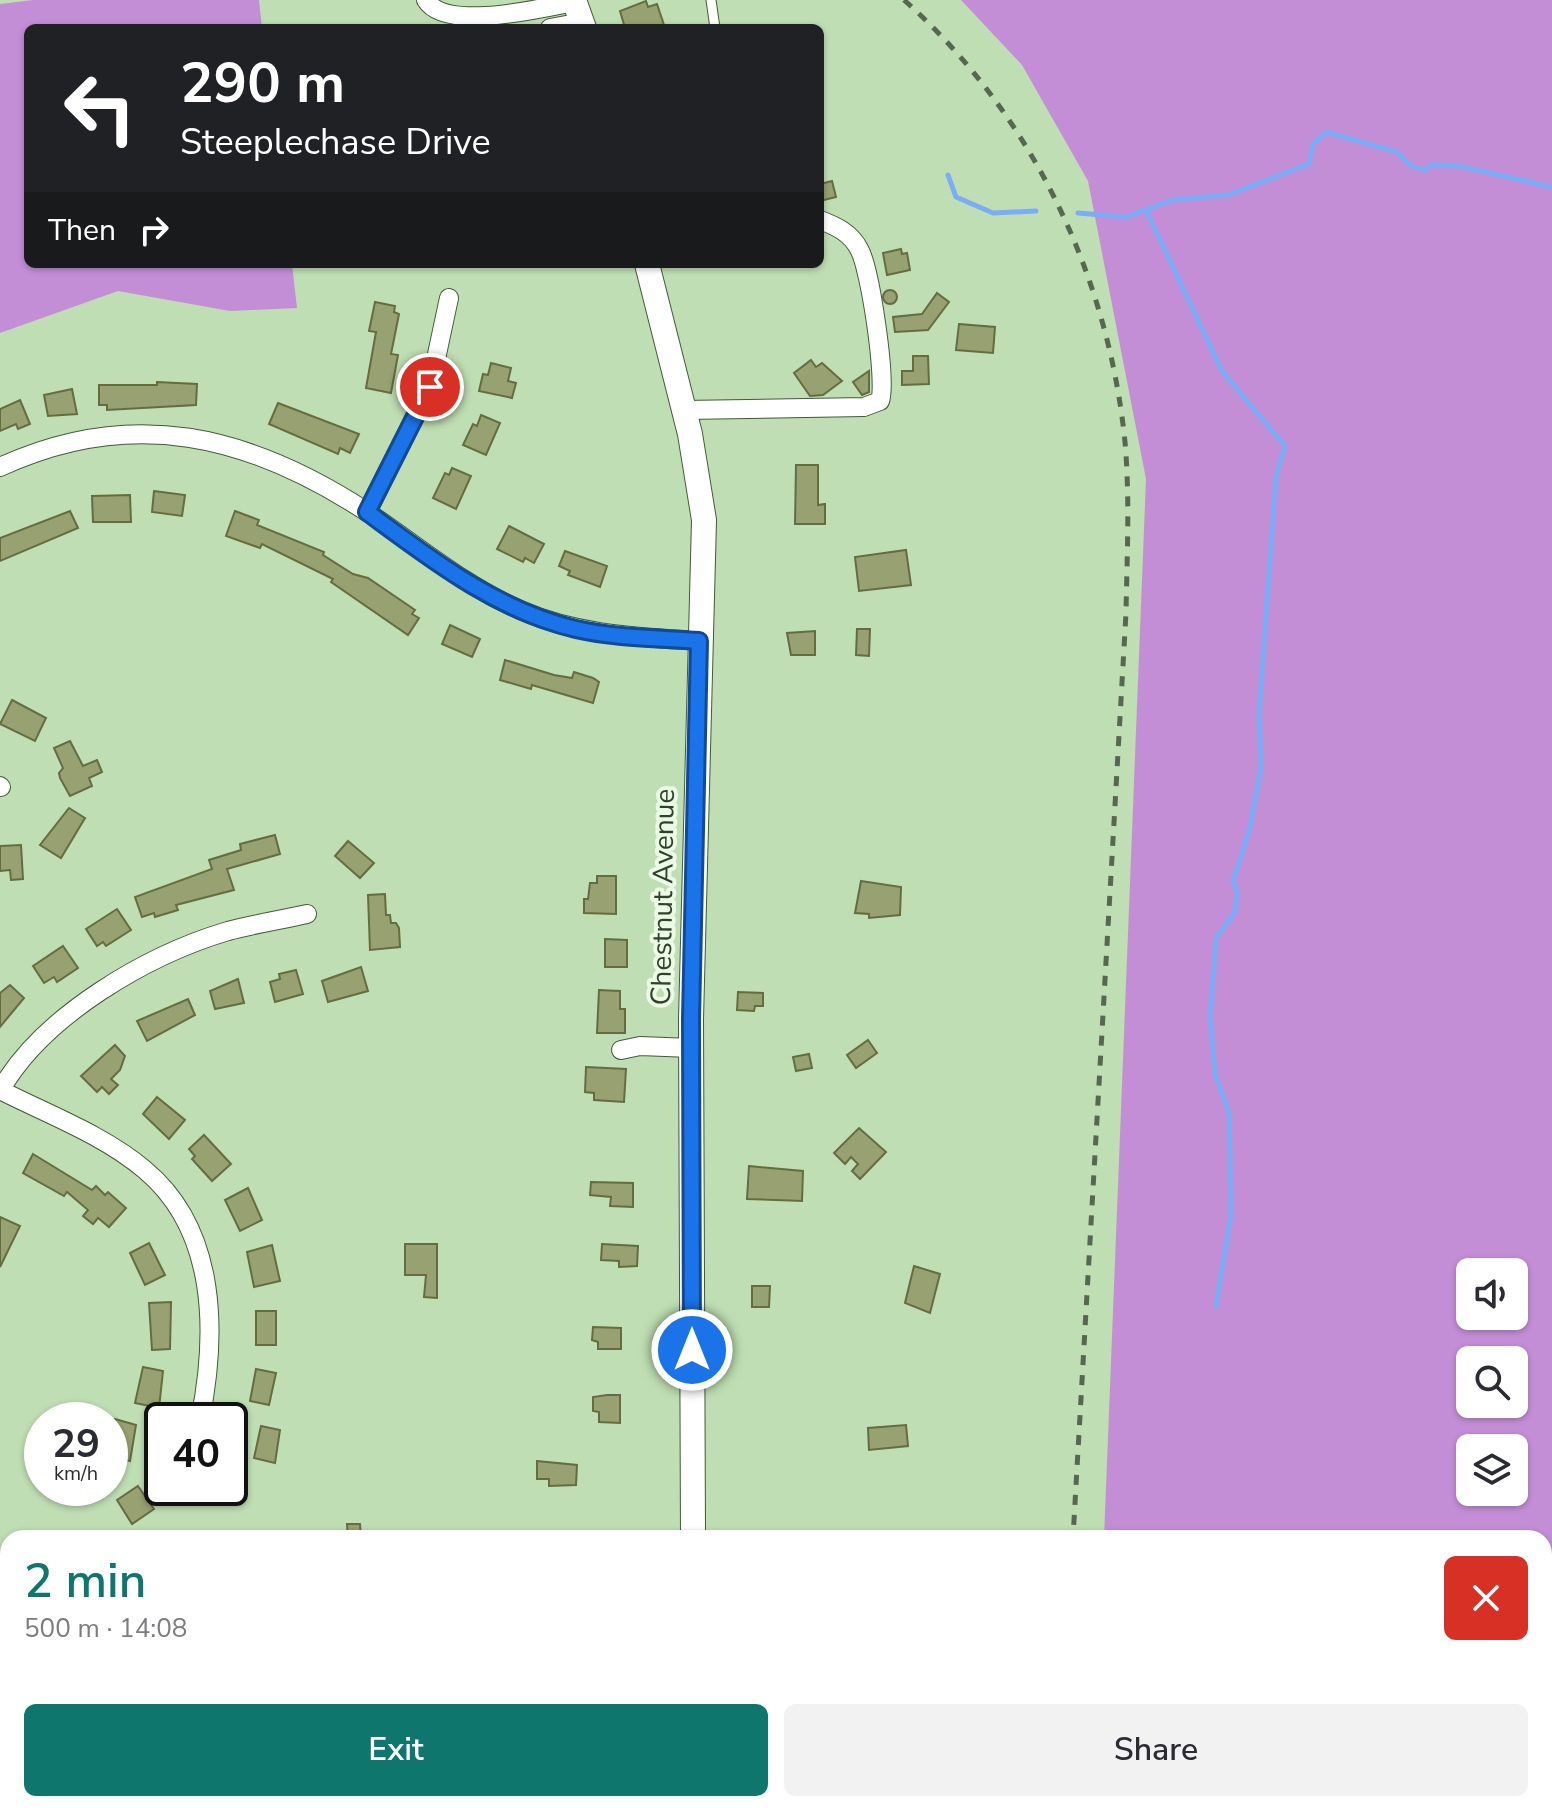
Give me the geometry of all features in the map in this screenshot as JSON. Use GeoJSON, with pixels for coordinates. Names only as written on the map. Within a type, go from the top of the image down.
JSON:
{"type":"FeatureCollection","features":[{"type":"Feature","properties":{"kind":"street"},"geometry":{"type":"LineString","coordinates":[[426,0],[441,14],[451,16],[529,4],[579,14]]}},
{"type":"Feature","properties":{"kind":"street"},"geometry":{"type":"LineString","coordinates":[[558,24],[579,14]]}},
{"type":"Feature","properties":{"kind":"street"},"geometry":{"type":"LineString","coordinates":[[684,410],[864,407],[880,401],[884,380],[863,257],[851,237],[824,222]]}},
{"type":"Feature","properties":{"kind":"street","name":"Chestnut Avenue"},"geometry":{"type":"LineString","coordinates":[[648,268],[684,410],[704,520],[691,1048],[693,1530]]}},
{"type":"Feature","properties":{"kind":"street"},"geometry":{"type":"LineString","coordinates":[[367,512],[430,387],[449,298]]}},
{"type":"Feature","properties":{"kind":"street"},"geometry":{"type":"LineString","coordinates":[[0,467],[73,441],[134,434],[186,436],[251,451],[283,464],[367,512],[451,574],[520,610],[597,633],[699,641]]}},
{"type":"Feature","properties":{"kind":"street"},"geometry":{"type":"LineString","coordinates":[[203,1402],[211,1349],[211,1311],[205,1276],[183,1219],[146,1171],[124,1154],[0,1090],[14,1066],[57,1023],[125,979],[190,945],[228,931],[307,914]]}},
{"type":"Feature","properties":{"kind":"street"},"geometry":{"type":"LineString","coordinates":[[621,1050],[640,1046],[691,1048]]}},
{"type":"Feature","properties":{"kind":"lane"},"geometry":{"type":"LineString","coordinates":[[711,0],[714,24]]}},
{"type":"Feature","properties":{"kind":"shaded area"},"geometry":{"type":"Polygon","coordinates":[[[33,0],[259,0],[262,24],[24,24],[24,268],[292,268],[297,308],[230,311],[118,291],[0,333],[0,4],[33,0]]]}},
{"type":"Feature","properties":{"kind":"shaded area"},"geometry":{"type":"Polygon","coordinates":[[[961,0],[1552,0],[1552,1530],[1104,1530],[1146,479],[1088,181],[1022,65],[961,0]]]}},
{"type":"Feature","properties":{"kind":"building"},"geometry":{"type":"Polygon","coordinates":[[[646,1],[648,7],[657,4],[664,24],[624,24],[620,11],[646,1]]]}},
{"type":"Feature","properties":{"kind":"building"},"geometry":{"type":"Polygon","coordinates":[[[832,181],[836,197],[824,200],[824,183],[832,181]]]}},
{"type":"Feature","properties":{"kind":"building"},"geometry":{"type":"Polygon","coordinates":[[[901,249],[902,254],[907,253],[910,270],[887,275],[883,253],[901,249]]]}},
{"type":"Feature","properties":{"kind":"building"},"geometry":{"type":"Polygon","coordinates":[[[890,290],[897,297],[890,304],[883,297],[890,290]]]}},
{"type":"Feature","properties":{"kind":"building"},"geometry":{"type":"Polygon","coordinates":[[[937,293],[949,302],[928,330],[895,332],[893,317],[922,314],[937,293]]]}},
{"type":"Feature","properties":{"kind":"building"},"geometry":{"type":"Polygon","coordinates":[[[375,302],[395,306],[394,312],[399,314],[391,354],[398,355],[391,393],[366,388],[376,332],[369,331],[375,302]]]}},
{"type":"Feature","properties":{"kind":"building"},"geometry":{"type":"Polygon","coordinates":[[[959,324],[995,327],[993,353],[956,350],[959,324]]]}},
{"type":"Feature","properties":{"kind":"building"},"geometry":{"type":"Polygon","coordinates":[[[913,356],[928,356],[929,384],[902,385],[902,371],[913,371],[913,356]]]}},
{"type":"Feature","properties":{"kind":"building"},"geometry":{"type":"Polygon","coordinates":[[[811,360],[816,367],[822,363],[842,381],[823,395],[810,396],[794,373],[811,360]]]}},
{"type":"Feature","properties":{"kind":"building"},"geometry":{"type":"Polygon","coordinates":[[[491,363],[511,368],[508,381],[516,383],[512,398],[479,391],[483,374],[488,375],[491,363]]]}},
{"type":"Feature","properties":{"kind":"building"},"geometry":{"type":"Polygon","coordinates":[[[869,371],[869,392],[862,395],[853,382],[869,371]]]}},
{"type":"Feature","properties":{"kind":"building"},"geometry":{"type":"Polygon","coordinates":[[[157,382],[197,384],[196,405],[107,410],[107,405],[99,405],[99,385],[157,385],[157,382]]]}},
{"type":"Feature","properties":{"kind":"building"},"geometry":{"type":"Polygon","coordinates":[[[72,389],[77,414],[48,416],[44,395],[72,389]]]}},
{"type":"Feature","properties":{"kind":"building"},"geometry":{"type":"Polygon","coordinates":[[[20,400],[30,424],[18,429],[16,424],[0,431],[0,409],[20,400]]]}},
{"type":"Feature","properties":{"kind":"building"},"geometry":{"type":"Polygon","coordinates":[[[278,403],[359,434],[350,453],[340,448],[338,454],[269,424],[278,403]]]}},
{"type":"Feature","properties":{"kind":"building"},"geometry":{"type":"Polygon","coordinates":[[[481,415],[500,423],[486,455],[463,445],[481,415]]]}},
{"type":"Feature","properties":{"kind":"building"},"geometry":{"type":"Polygon","coordinates":[[[796,465],[818,465],[818,505],[825,504],[825,524],[795,524],[796,465]]]}},
{"type":"Feature","properties":{"kind":"building"},"geometry":{"type":"Polygon","coordinates":[[[452,468],[471,476],[456,509],[433,498],[445,473],[449,475],[452,468]]]}},
{"type":"Feature","properties":{"kind":"building"},"geometry":{"type":"Polygon","coordinates":[[[154,491],[185,495],[182,516],[152,512],[154,491]]]}},
{"type":"Feature","properties":{"kind":"building"},"geometry":{"type":"Polygon","coordinates":[[[130,495],[131,522],[93,522],[92,496],[130,495]]]}},
{"type":"Feature","properties":{"kind":"building"},"geometry":{"type":"Polygon","coordinates":[[[70,511],[78,528],[0,561],[0,538],[70,511]]]}},
{"type":"Feature","properties":{"kind":"building"},"geometry":{"type":"Polygon","coordinates":[[[235,511],[259,520],[257,525],[324,552],[323,555],[353,574],[368,578],[415,610],[412,614],[419,618],[408,635],[331,582],[333,579],[262,544],[260,548],[226,536],[235,511]]]}},
{"type":"Feature","properties":{"kind":"building"},"geometry":{"type":"Polygon","coordinates":[[[509,526],[544,544],[534,563],[525,558],[523,562],[497,549],[509,526]]]}},
{"type":"Feature","properties":{"kind":"building"},"geometry":{"type":"Polygon","coordinates":[[[906,550],[911,585],[859,591],[855,557],[906,550]]]}},
{"type":"Feature","properties":{"kind":"building"},"geometry":{"type":"Polygon","coordinates":[[[565,551],[607,566],[600,587],[568,575],[570,571],[559,566],[565,551]]]}},
{"type":"Feature","properties":{"kind":"building"},"geometry":{"type":"Polygon","coordinates":[[[450,625],[480,639],[472,657],[442,644],[450,625]]]}},
{"type":"Feature","properties":{"kind":"building"},"geometry":{"type":"Polygon","coordinates":[[[857,629],[870,629],[869,656],[856,655],[857,629]]]}},
{"type":"Feature","properties":{"kind":"building"},"geometry":{"type":"Polygon","coordinates":[[[815,631],[815,655],[791,655],[787,633],[815,631]]]}},
{"type":"Feature","properties":{"kind":"building"},"geometry":{"type":"Polygon","coordinates":[[[505,660],[554,675],[572,678],[574,672],[593,678],[599,682],[593,703],[532,685],[531,689],[500,680],[505,660]]]}},
{"type":"Feature","properties":{"kind":"building"},"geometry":{"type":"Polygon","coordinates":[[[12,700],[46,718],[35,741],[0,724],[12,700]]]}},
{"type":"Feature","properties":{"kind":"building"},"geometry":{"type":"Polygon","coordinates":[[[70,741],[83,766],[97,760],[102,772],[89,778],[92,786],[70,796],[60,778],[63,768],[54,748],[70,741]]]}},
{"type":"Feature","properties":{"kind":"building"},"geometry":{"type":"Polygon","coordinates":[[[69,808],[85,818],[61,858],[40,845],[69,808]]]}},
{"type":"Feature","properties":{"kind":"building"},"geometry":{"type":"Polygon","coordinates":[[[275,835],[280,854],[227,869],[234,890],[176,905],[178,910],[155,917],[154,913],[142,917],[135,897],[212,869],[209,860],[241,850],[240,844],[275,835]]]}},
{"type":"Feature","properties":{"kind":"building"},"geometry":{"type":"Polygon","coordinates":[[[348,841],[374,863],[360,878],[335,856],[348,841]]]}},
{"type":"Feature","properties":{"kind":"building"},"geometry":{"type":"Polygon","coordinates":[[[21,845],[23,879],[11,880],[10,870],[0,871],[0,846],[21,845]]]}},
{"type":"Feature","properties":{"kind":"building"},"geometry":{"type":"Polygon","coordinates":[[[597,876],[616,876],[616,914],[584,913],[584,899],[588,899],[590,883],[597,883],[597,876]]]}},
{"type":"Feature","properties":{"kind":"building"},"geometry":{"type":"Polygon","coordinates":[[[861,881],[901,887],[900,915],[869,918],[869,914],[855,913],[861,881]]]}},
{"type":"Feature","properties":{"kind":"building"},"geometry":{"type":"Polygon","coordinates":[[[385,894],[386,915],[390,915],[391,923],[396,923],[399,928],[400,947],[370,950],[368,895],[385,894]]]}},
{"type":"Feature","properties":{"kind":"building"},"geometry":{"type":"Polygon","coordinates":[[[117,909],[131,930],[106,946],[103,942],[97,946],[86,929],[117,909]]]}},
{"type":"Feature","properties":{"kind":"building"},"geometry":{"type":"Polygon","coordinates":[[[605,939],[627,940],[627,967],[605,967],[605,939]]]}},
{"type":"Feature","properties":{"kind":"building"},"geometry":{"type":"Polygon","coordinates":[[[63,946],[78,968],[57,982],[54,977],[44,983],[33,966],[63,946]]]}},
{"type":"Feature","properties":{"kind":"building"},"geometry":{"type":"Polygon","coordinates":[[[361,967],[368,991],[328,1002],[322,981],[361,967]]]}},
{"type":"Feature","properties":{"kind":"building"},"geometry":{"type":"Polygon","coordinates":[[[296,970],[303,994],[275,1002],[270,982],[280,979],[279,974],[296,970]]]}},
{"type":"Feature","properties":{"kind":"building"},"geometry":{"type":"Polygon","coordinates":[[[238,979],[244,1003],[215,1009],[210,991],[238,979]]]}},
{"type":"Feature","properties":{"kind":"building"},"geometry":{"type":"Polygon","coordinates":[[[10,985],[24,998],[0,1027],[0,993],[10,985]]]}},
{"type":"Feature","properties":{"kind":"building"},"geometry":{"type":"Polygon","coordinates":[[[599,990],[620,991],[620,1009],[625,1009],[625,1033],[597,1033],[599,990]]]}},
{"type":"Feature","properties":{"kind":"building"},"geometry":{"type":"Polygon","coordinates":[[[738,992],[763,993],[763,1006],[755,1006],[754,1011],[737,1010],[738,992]]]}},
{"type":"Feature","properties":{"kind":"building"},"geometry":{"type":"Polygon","coordinates":[[[188,999],[195,1015],[147,1041],[137,1021],[188,999]]]}},
{"type":"Feature","properties":{"kind":"building"},"geometry":{"type":"Polygon","coordinates":[[[868,1040],[877,1053],[856,1068],[847,1055],[868,1040]]]}},
{"type":"Feature","properties":{"kind":"building"},"geometry":{"type":"Polygon","coordinates":[[[115,1045],[125,1056],[120,1070],[111,1079],[118,1085],[109,1094],[102,1087],[97,1092],[81,1076],[115,1045]]]}},
{"type":"Feature","properties":{"kind":"building"},"geometry":{"type":"Polygon","coordinates":[[[809,1054],[812,1068],[796,1071],[793,1057],[809,1054]]]}},
{"type":"Feature","properties":{"kind":"building"},"geometry":{"type":"Polygon","coordinates":[[[586,1067],[626,1069],[624,1102],[594,1100],[594,1093],[585,1092],[586,1067]]]}},
{"type":"Feature","properties":{"kind":"building"},"geometry":{"type":"Polygon","coordinates":[[[157,1097],[185,1120],[169,1139],[143,1114],[157,1097]]]}},
{"type":"Feature","properties":{"kind":"building"},"geometry":{"type":"Polygon","coordinates":[[[859,1128],[886,1152],[860,1179],[852,1171],[858,1164],[851,1157],[845,1164],[834,1153],[859,1128]]]}},
{"type":"Feature","properties":{"kind":"building"},"geometry":{"type":"Polygon","coordinates":[[[204,1135],[231,1164],[212,1181],[192,1159],[195,1156],[189,1149],[204,1135]]]}},
{"type":"Feature","properties":{"kind":"building"},"geometry":{"type":"Polygon","coordinates":[[[33,1154],[92,1190],[96,1186],[105,1195],[108,1192],[126,1208],[109,1227],[98,1218],[93,1224],[83,1216],[88,1210],[67,1192],[64,1196],[23,1173],[33,1154]]]}},
{"type":"Feature","properties":{"kind":"building"},"geometry":{"type":"Polygon","coordinates":[[[749,1166],[803,1171],[802,1201],[747,1199],[749,1166]]]}},
{"type":"Feature","properties":{"kind":"building"},"geometry":{"type":"Polygon","coordinates":[[[591,1182],[633,1183],[633,1207],[610,1206],[611,1197],[590,1195],[591,1182]]]}},
{"type":"Feature","properties":{"kind":"building"},"geometry":{"type":"Polygon","coordinates":[[[248,1188],[262,1220],[240,1231],[225,1200],[248,1188]]]}},
{"type":"Feature","properties":{"kind":"building"},"geometry":{"type":"Polygon","coordinates":[[[0,1217],[20,1226],[0,1267],[0,1217]]]}},
{"type":"Feature","properties":{"kind":"building"},"geometry":{"type":"Polygon","coordinates":[[[149,1243],[165,1275],[145,1285],[130,1253],[149,1243]]]}},
{"type":"Feature","properties":{"kind":"building"},"geometry":{"type":"Polygon","coordinates":[[[405,1244],[437,1244],[437,1298],[424,1297],[426,1275],[405,1275],[405,1244]]]}},
{"type":"Feature","properties":{"kind":"building"},"geometry":{"type":"Polygon","coordinates":[[[602,1244],[638,1246],[637,1266],[619,1267],[619,1261],[601,1260],[602,1244]]]}},
{"type":"Feature","properties":{"kind":"building"},"geometry":{"type":"Polygon","coordinates":[[[272,1245],[280,1281],[254,1287],[247,1252],[272,1245]]]}},
{"type":"Feature","properties":{"kind":"building"},"geometry":{"type":"Polygon","coordinates":[[[914,1266],[940,1274],[930,1313],[905,1303],[914,1266]]]}},
{"type":"Feature","properties":{"kind":"building"},"geometry":{"type":"Polygon","coordinates":[[[752,1286],[770,1286],[769,1307],[752,1307],[752,1286]]]}},
{"type":"Feature","properties":{"kind":"building"},"geometry":{"type":"Polygon","coordinates":[[[171,1302],[170,1349],[152,1350],[149,1303],[171,1302]]]}},
{"type":"Feature","properties":{"kind":"building"},"geometry":{"type":"Polygon","coordinates":[[[256,1311],[276,1311],[276,1345],[256,1345],[256,1311]]]}},
{"type":"Feature","properties":{"kind":"building"},"geometry":{"type":"Polygon","coordinates":[[[593,1327],[621,1328],[621,1349],[598,1349],[598,1342],[592,1340],[593,1327]]]}},
{"type":"Feature","properties":{"kind":"building"},"geometry":{"type":"Polygon","coordinates":[[[143,1367],[163,1371],[160,1402],[135,1403],[143,1367]]]}},
{"type":"Feature","properties":{"kind":"building"},"geometry":{"type":"Polygon","coordinates":[[[256,1369],[276,1373],[269,1405],[250,1401],[256,1369]]]}},
{"type":"Feature","properties":{"kind":"building"},"geometry":{"type":"Polygon","coordinates":[[[620,1395],[620,1423],[599,1422],[599,1412],[593,1411],[593,1397],[620,1395]]]}},
{"type":"Feature","properties":{"kind":"building"},"geometry":{"type":"Polygon","coordinates":[[[128,1423],[136,1425],[128,1460],[128,1423]]]}},
{"type":"Feature","properties":{"kind":"building"},"geometry":{"type":"Polygon","coordinates":[[[906,1425],[908,1446],[869,1450],[868,1428],[906,1425]]]}},
{"type":"Feature","properties":{"kind":"building"},"geometry":{"type":"Polygon","coordinates":[[[261,1426],[280,1430],[275,1463],[254,1458],[261,1426]]]}},
{"type":"Feature","properties":{"kind":"building"},"geometry":{"type":"Polygon","coordinates":[[[537,1461],[577,1465],[576,1485],[549,1486],[549,1479],[537,1479],[537,1461]]]}},
{"type":"Feature","properties":{"kind":"building"},"geometry":{"type":"Polygon","coordinates":[[[138,1486],[144,1495],[144,1506],[154,1509],[132,1524],[121,1506],[128,1506],[128,1493],[138,1486]]]}},
{"type":"Feature","properties":{"kind":"building"},"geometry":{"type":"Polygon","coordinates":[[[347,1524],[360,1524],[360,1530],[347,1530],[347,1524]]]}},
{"type":"Feature","properties":{"kind":"waterway"},"geometry":{"type":"LineString","coordinates":[[1078,213],[1126,217],[1172,200],[1228,195],[1309,164],[1313,144],[1326,132],[1397,152],[1410,165],[1425,170],[1432,165],[1459,166],[1552,187]]}},
{"type":"Feature","properties":{"kind":"waterway"},"geometry":{"type":"LineString","coordinates":[[948,175],[956,197],[993,213],[1036,211]]}},
{"type":"Feature","properties":{"kind":"waterway"},"geometry":{"type":"LineString","coordinates":[[1147,212],[1222,371],[1285,446],[1276,475],[1259,713],[1261,766],[1250,827],[1233,881],[1237,891],[1235,912],[1216,938],[1210,1017],[1215,1074],[1229,1113],[1231,1214],[1216,1306]]}},
{"type":"Feature","properties":{"kind":"railway"},"geometry":{"type":"LineString","coordinates":[[904,0],[949,45],[990,93],[1025,145],[1056,200],[1081,258],[1101,318],[1116,379],[1125,442],[1128,506],[1126,613],[1073,1530]]}},
{"type":"Feature","properties":{"kind":"route"},"geometry":{"type":"LineString","coordinates":[[430,387],[398,456],[367,512],[451,574],[544,620],[597,633],[699,641],[691,1019],[692,1350]]}}]}
